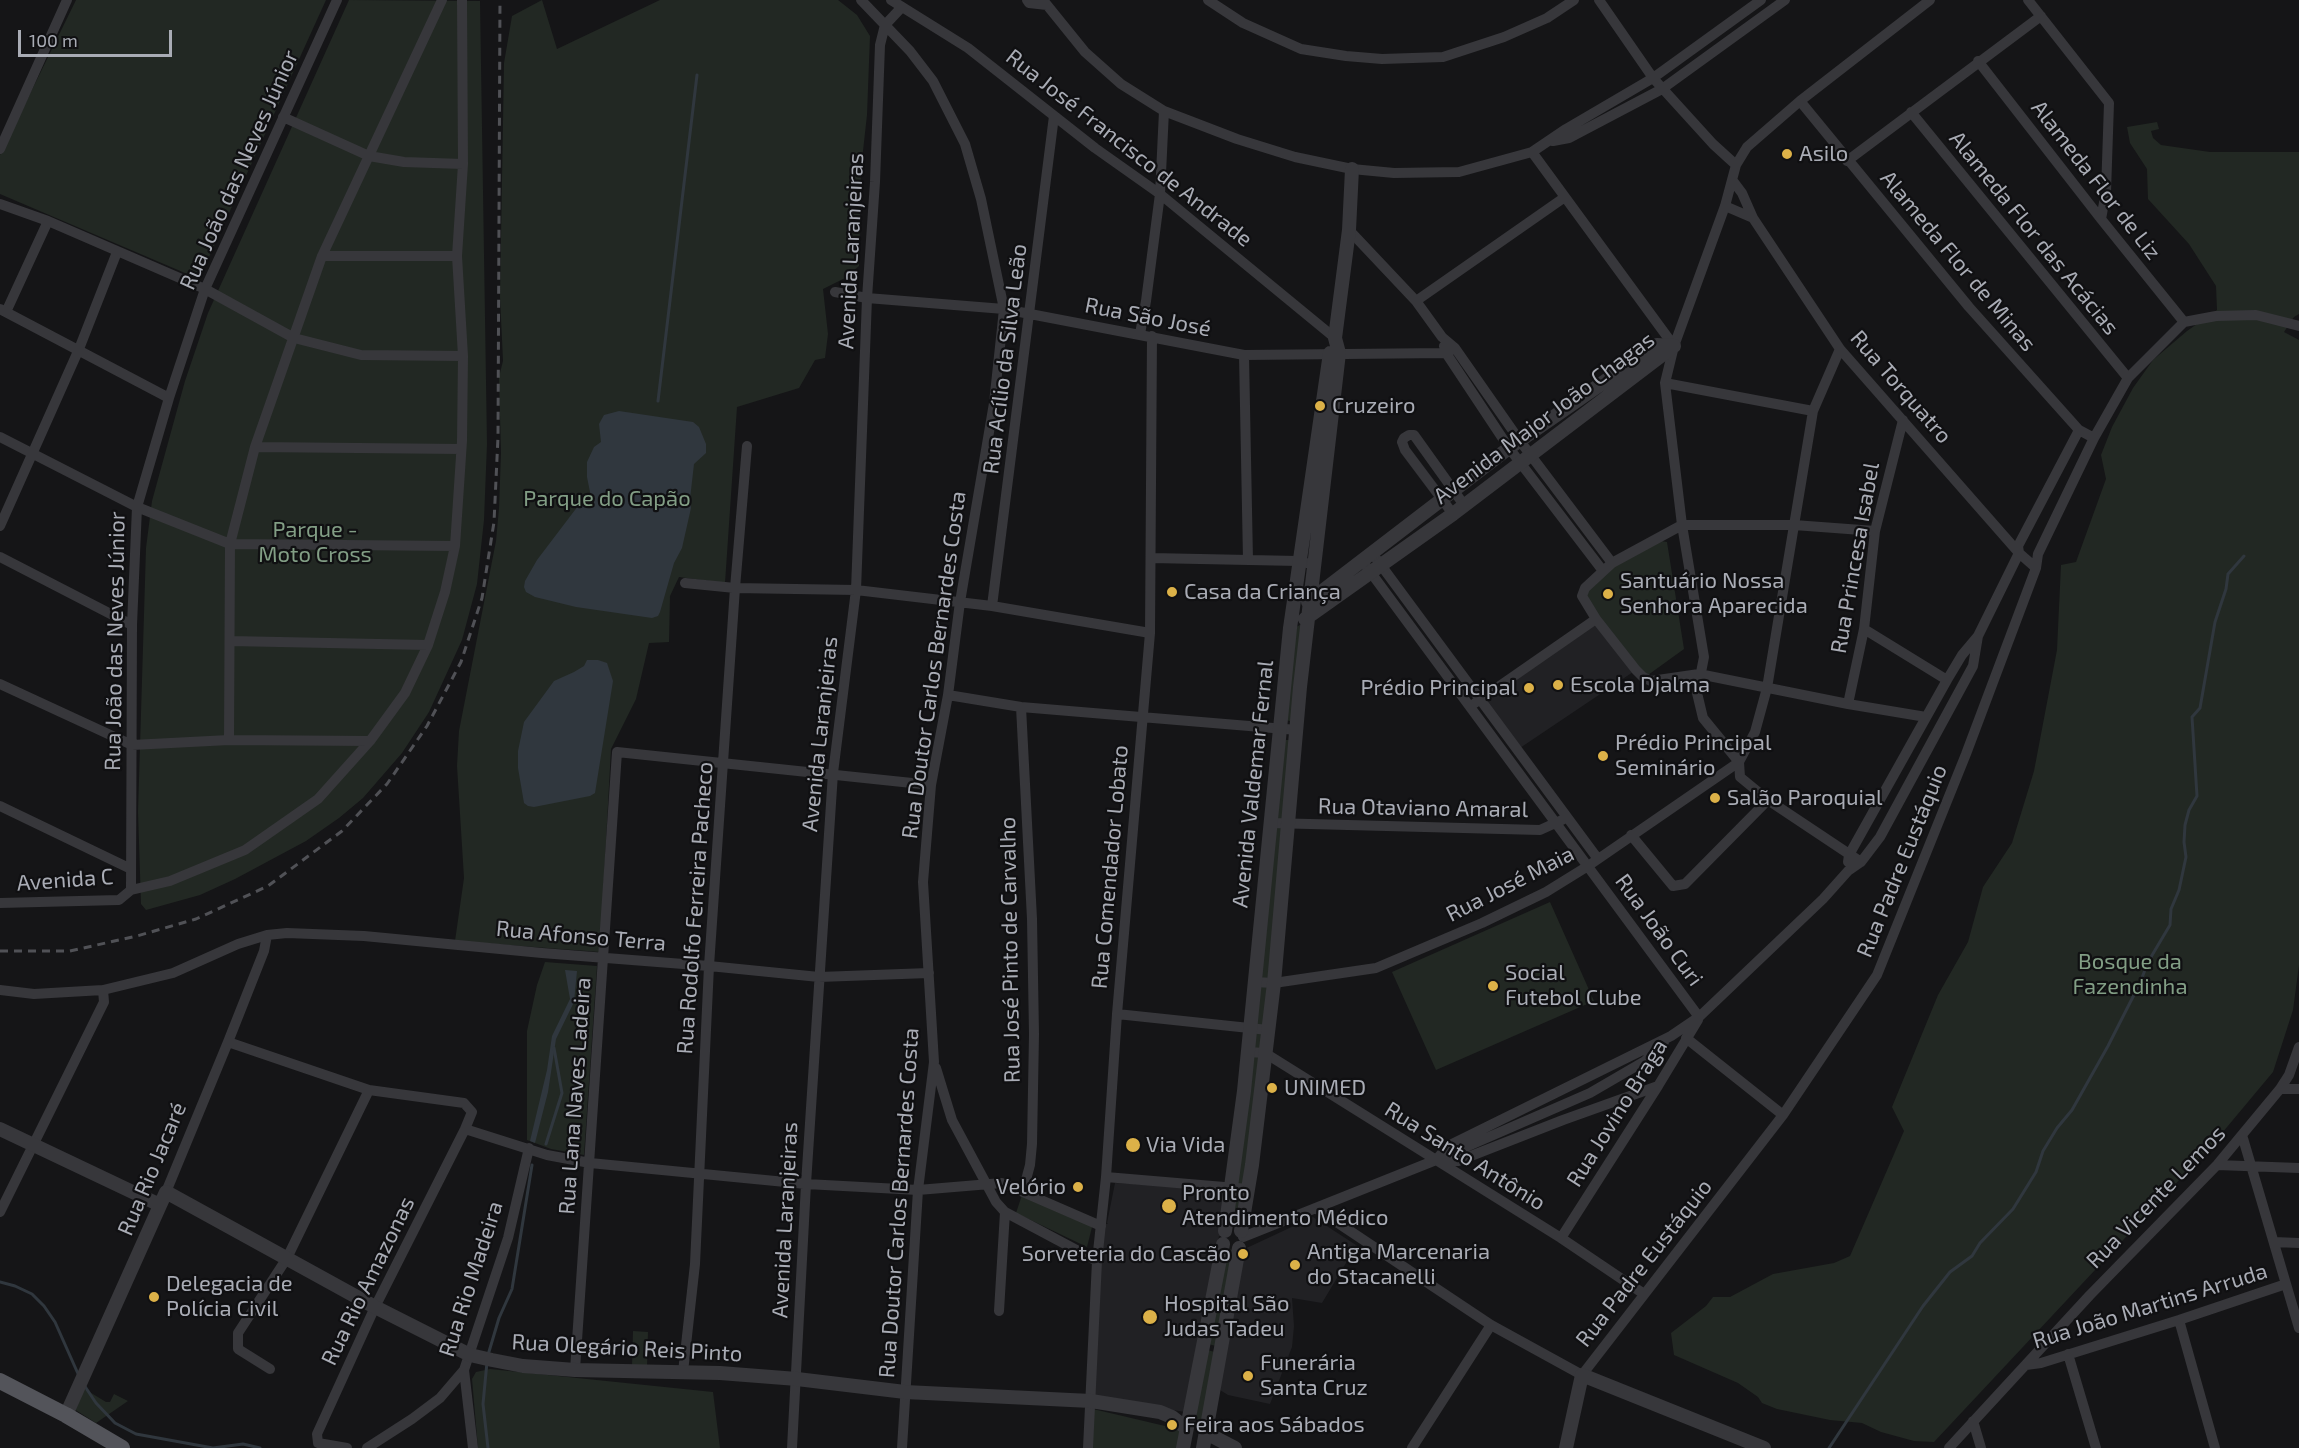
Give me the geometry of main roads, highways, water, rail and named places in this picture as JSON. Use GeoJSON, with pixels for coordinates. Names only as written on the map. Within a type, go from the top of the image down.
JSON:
{"type":"FeatureCollection","features":[{"type":"Feature","properties":{"kind":"main road"},"geometry":{"type":"LineString","coordinates":[[4,1385],[66,1415],[122,1448]]}},
{"type":"Feature","properties":{"kind":"waterway"},"geometry":{"type":"LineString","coordinates":[[658,401],[697,75]]}},
{"type":"Feature","properties":{"kind":"waterway"},"geometry":{"type":"LineString","coordinates":[[1829,1448],[1923,1306],[1950,1272],[1972,1256],[1980,1243],[2013,1209],[2036,1172],[2043,1151],[2057,1128],[2072,1110],[2108,1046],[2140,983],[2148,962],[2170,925],[2171,909],[2179,890],[2186,857],[2185,825],[2189,810],[2197,796],[2192,717],[2200,708],[2215,622],[2226,589],[2228,574],[2244,556]]}},
{"type":"Feature","properties":{"kind":"waterway"},"geometry":{"type":"LineString","coordinates":[[546,1144],[562,1093],[554,1048]]}},
{"type":"Feature","properties":{"kind":"waterway"},"geometry":{"type":"LineString","coordinates":[[488,1355],[499,1318],[512,1289],[532,1165]]}},
{"type":"Feature","properties":{"kind":"waterway"},"geometry":{"type":"LineString","coordinates":[[0,1282],[32,1294],[44,1306],[55,1322],[79,1376]]}},
{"type":"Feature","properties":{"kind":"waterway"},"geometry":{"type":"LineString","coordinates":[[487,1362],[483,1404],[488,1448]]}},
{"type":"Feature","properties":{"kind":"waterway"},"geometry":{"type":"LineString","coordinates":[[84,1385],[96,1403],[115,1423],[136,1434],[213,1448],[243,1444],[260,1448]]}},
{"type":"Feature","properties":{"kind":"railway"},"geometry":{"type":"LineString","coordinates":[[0,951],[70,951],[137,936],[196,919],[268,886],[342,831],[387,784],[427,726],[461,662],[482,598],[494,522],[498,437],[500,0]]}},
{"type":"Feature","properties":{"kind":"place","name":"Asilo"},"geometry":{"type":"Point","coordinates":[1787,154]}},
{"type":"Feature","properties":{"kind":"place","name":"Cruzeiro"},"geometry":{"type":"Point","coordinates":[1320,406]}},
{"type":"Feature","properties":{"kind":"place","name":"Casa da Criança"},"geometry":{"type":"Point","coordinates":[1172,592]}},
{"type":"Feature","properties":{"kind":"place","name":"Santuário Nossa Senhora Aparecida"},"geometry":{"type":"Point","coordinates":[1608,594]}},
{"type":"Feature","properties":{"kind":"place","name":"Escola Djalma"},"geometry":{"type":"Point","coordinates":[1558,685]}},
{"type":"Feature","properties":{"kind":"place","name":"Prédio Principal"},"geometry":{"type":"Point","coordinates":[1529,688]}},
{"type":"Feature","properties":{"kind":"place","name":"Prédio Principal Seminário"},"geometry":{"type":"Point","coordinates":[1603,756]}},
{"type":"Feature","properties":{"kind":"place","name":"Salão Paroquial"},"geometry":{"type":"Point","coordinates":[1715,798]}},
{"type":"Feature","properties":{"kind":"place","name":"Social Futebol Clube"},"geometry":{"type":"Point","coordinates":[1493,986]}},
{"type":"Feature","properties":{"kind":"place","name":"UNIMED"},"geometry":{"type":"Point","coordinates":[1272,1088]}},
{"type":"Feature","properties":{"kind":"place","name":"Via Vida"},"geometry":{"type":"Point","coordinates":[1133,1145]}},
{"type":"Feature","properties":{"kind":"place","name":"Velório"},"geometry":{"type":"Point","coordinates":[1078,1187]}},
{"type":"Feature","properties":{"kind":"place","name":"Pronto Atendimento Médico"},"geometry":{"type":"Point","coordinates":[1169,1206]}},
{"type":"Feature","properties":{"kind":"place","name":"Sorveteria do Cascão"},"geometry":{"type":"Point","coordinates":[1243,1254]}},
{"type":"Feature","properties":{"kind":"place","name":"Antiga Marcenaria do Stacanelli"},"geometry":{"type":"Point","coordinates":[1295,1265]}},
{"type":"Feature","properties":{"kind":"place","name":"Delegacia de Polícia Civil"},"geometry":{"type":"Point","coordinates":[154,1297]}},
{"type":"Feature","properties":{"kind":"place","name":"Hospital São Judas Tadeu"},"geometry":{"type":"Point","coordinates":[1150,1317]}},
{"type":"Feature","properties":{"kind":"place","name":"Funerária Santa Cruz"},"geometry":{"type":"Point","coordinates":[1248,1376]}},
{"type":"Feature","properties":{"kind":"place","name":"Feira aos Sábados"},"geometry":{"type":"Point","coordinates":[1172,1425]}},
{"type":"Feature","properties":{"kind":"park label","name":"Parque do Capão"},"geometry":{"type":"Point","coordinates":[607,499]}},
{"type":"Feature","properties":{"kind":"park label","name":"Parque - Moto Cross"},"geometry":{"type":"Point","coordinates":[315,542]}},
{"type":"Feature","properties":{"kind":"park label","name":"Bosque da Fazendinha"},"geometry":{"type":"Point","coordinates":[2130,974]}}]}
